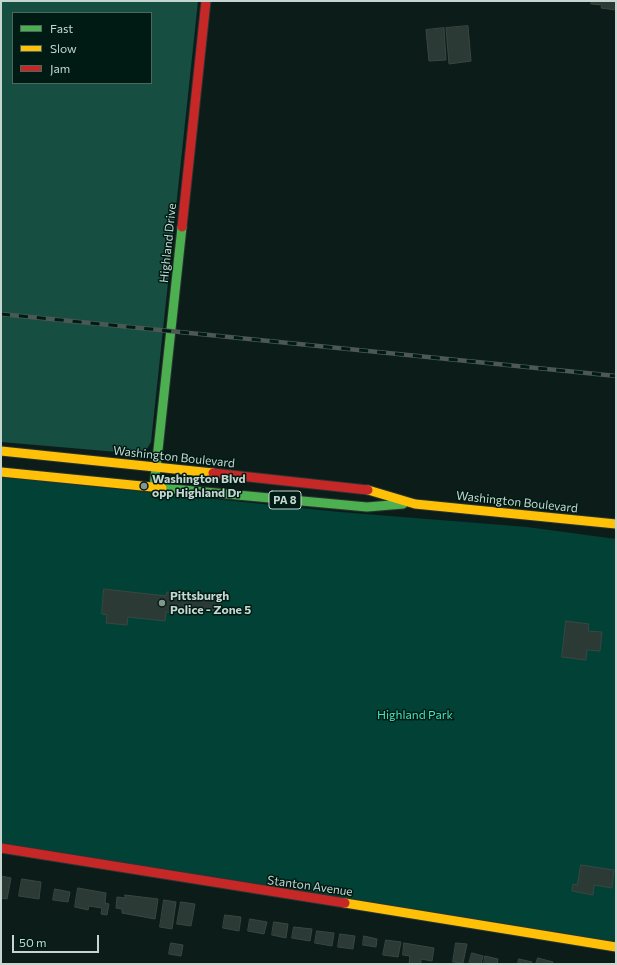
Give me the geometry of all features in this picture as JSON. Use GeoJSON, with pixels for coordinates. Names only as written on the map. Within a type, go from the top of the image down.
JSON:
{"type":"FeatureCollection","features":[{"type":"Feature","properties":{"kind":"main road","name":"Highland Drive"},"geometry":{"type":"LineString","coordinates":[[154,487],[206,1]]}},
{"type":"Feature","properties":{"kind":"main road","name":"Washington Boulevard"},"geometry":{"type":"LineString","coordinates":[[1,451],[368,490],[415,504]]}},
{"type":"Feature","properties":{"kind":"main road","name":"Washington Boulevard"},"geometry":{"type":"LineString","coordinates":[[1,472],[367,507],[415,504],[616,524]]}},
{"type":"Feature","properties":{"kind":"main road","name":"Stanton Avenue"},"geometry":{"type":"LineString","coordinates":[[1,848],[616,947]]}},
{"type":"Feature","properties":{"kind":"green space"},"geometry":{"type":"Polygon","coordinates":[[[1,1],[198,1],[151,442],[145,452],[141,454],[1,442],[1,1]]]}},
{"type":"Feature","properties":{"kind":"green space","name":"Highland Park"},"geometry":{"type":"Polygon","coordinates":[[[1,477],[340,512],[527,527],[616,539],[616,947],[1,848],[1,477]]]}},
{"type":"Feature","properties":{"kind":"building"},"geometry":{"type":"Polygon","coordinates":[[[592,1],[616,1],[616,10],[601,8],[602,5],[591,4],[592,1]]]}},
{"type":"Feature","properties":{"kind":"building"},"geometry":{"type":"Polygon","coordinates":[[[468,26],[471,61],[449,64],[446,28],[468,26]]]}},
{"type":"Feature","properties":{"kind":"building"},"geometry":{"type":"Polygon","coordinates":[[[444,28],[446,60],[429,61],[426,30],[444,28]]]}},
{"type":"Feature","properties":{"kind":"building","name":"Pittsburgh Police - Zone 5"},"geometry":{"type":"Polygon","coordinates":[[[104,589],[166,596],[167,592],[221,597],[219,611],[191,608],[191,614],[166,612],[165,621],[128,617],[127,625],[106,623],[107,615],[102,614],[104,589]]]}},
{"type":"Feature","properties":{"kind":"building"},"geometry":{"type":"Polygon","coordinates":[[[566,621],[589,624],[588,631],[602,632],[600,651],[587,650],[586,660],[562,657],[566,621]]]}},
{"type":"Feature","properties":{"kind":"building"},"geometry":{"type":"Polygon","coordinates":[[[581,865],[614,870],[612,888],[594,885],[593,895],[572,891],[573,884],[577,885],[581,865]]]}},
{"type":"Feature","properties":{"kind":"building"},"geometry":{"type":"Polygon","coordinates":[[[1,876],[11,878],[7,899],[1,898],[1,876]]]}},
{"type":"Feature","properties":{"kind":"building"},"geometry":{"type":"Polygon","coordinates":[[[22,879],[41,882],[39,899],[19,896],[22,879]]]}},
{"type":"Feature","properties":{"kind":"building"},"geometry":{"type":"Polygon","coordinates":[[[78,888],[106,893],[105,903],[109,904],[107,915],[101,914],[102,908],[89,906],[88,910],[75,907],[78,888]]]}},
{"type":"Feature","properties":{"kind":"building"},"geometry":{"type":"Polygon","coordinates":[[[55,889],[70,892],[68,902],[53,900],[55,889]]]}},
{"type":"Feature","properties":{"kind":"building"},"geometry":{"type":"Polygon","coordinates":[[[125,895],[158,899],[155,919],[122,913],[122,909],[116,908],[117,897],[125,898],[125,895]]]}},
{"type":"Feature","properties":{"kind":"building"},"geometry":{"type":"Polygon","coordinates":[[[164,900],[176,902],[172,929],[160,927],[164,900]]]}},
{"type":"Feature","properties":{"kind":"building"},"geometry":{"type":"Polygon","coordinates":[[[181,902],[195,904],[191,926],[177,924],[181,902]]]}},
{"type":"Feature","properties":{"kind":"building"},"geometry":{"type":"Polygon","coordinates":[[[225,915],[241,917],[239,931],[223,928],[225,915]]]}},
{"type":"Feature","properties":{"kind":"building"},"geometry":{"type":"Polygon","coordinates":[[[250,919],[267,922],[264,934],[248,931],[250,919]]]}},
{"type":"Feature","properties":{"kind":"building"},"geometry":{"type":"Polygon","coordinates":[[[274,922],[288,924],[286,938],[272,935],[274,922]]]}},
{"type":"Feature","properties":{"kind":"building"},"geometry":{"type":"Polygon","coordinates":[[[294,927],[312,929],[310,941],[292,938],[294,927]]]}},
{"type":"Feature","properties":{"kind":"building"},"geometry":{"type":"Polygon","coordinates":[[[317,931],[334,933],[332,946],[315,943],[317,931]]]}},
{"type":"Feature","properties":{"kind":"building"},"geometry":{"type":"Polygon","coordinates":[[[340,934],[355,936],[353,949],[338,947],[340,934]]]}},
{"type":"Feature","properties":{"kind":"building"},"geometry":{"type":"Polygon","coordinates":[[[364,936],[377,939],[376,947],[363,945],[364,936]]]}},
{"type":"Feature","properties":{"kind":"building"},"geometry":{"type":"Polygon","coordinates":[[[386,940],[401,942],[398,957],[383,955],[386,940]]]}},
{"type":"Feature","properties":{"kind":"building"},"geometry":{"type":"Polygon","coordinates":[[[171,943],[183,945],[181,956],[169,954],[171,943]]]}},
{"type":"Feature","properties":{"kind":"building"},"geometry":{"type":"Polygon","coordinates":[[[404,943],[434,948],[432,961],[421,959],[421,964],[409,964],[410,956],[403,955],[404,943]]]}},
{"type":"Feature","properties":{"kind":"building"},"geometry":{"type":"Polygon","coordinates":[[[456,943],[467,944],[463,963],[453,962],[456,943]]]}},
{"type":"Feature","properties":{"kind":"building"},"geometry":{"type":"Polygon","coordinates":[[[472,953],[483,956],[481,964],[469,964],[472,953]]]}},
{"type":"Feature","properties":{"kind":"building"},"geometry":{"type":"Polygon","coordinates":[[[485,956],[498,959],[497,964],[484,964],[485,956]]]}},
{"type":"Feature","properties":{"kind":"building"},"geometry":{"type":"Polygon","coordinates":[[[538,958],[553,962],[552,964],[536,964],[538,958]]]}},
{"type":"Feature","properties":{"kind":"building"},"geometry":{"type":"Polygon","coordinates":[[[519,959],[532,962],[531,964],[518,964],[519,959]]]}},
{"type":"Feature","properties":{"kind":"railway"},"geometry":{"type":"LineString","coordinates":[[1,314],[616,376]]}},
{"type":"Feature","properties":{"kind":"traffic: fast"},"geometry":{"type":"LineString","coordinates":[[154,487],[182,227]]}},
{"type":"Feature","properties":{"kind":"traffic: fast"},"geometry":{"type":"LineString","coordinates":[[162,488],[367,507],[403,504]]}},
{"type":"Feature","properties":{"kind":"traffic: slow"},"geometry":{"type":"LineString","coordinates":[[1,451],[213,473]]}},
{"type":"Feature","properties":{"kind":"traffic: slow"},"geometry":{"type":"LineString","coordinates":[[1,472],[162,488]]}},
{"type":"Feature","properties":{"kind":"traffic: slow"},"geometry":{"type":"LineString","coordinates":[[368,490],[415,504],[616,524]]}},
{"type":"Feature","properties":{"kind":"traffic: slow"},"geometry":{"type":"LineString","coordinates":[[345,903],[616,947]]}},
{"type":"Feature","properties":{"kind":"traffic: jam"},"geometry":{"type":"LineString","coordinates":[[182,227],[206,1]]}},
{"type":"Feature","properties":{"kind":"traffic: jam"},"geometry":{"type":"LineString","coordinates":[[213,473],[368,490]]}},
{"type":"Feature","properties":{"kind":"traffic: jam"},"geometry":{"type":"LineString","coordinates":[[1,848],[345,903]]}},
{"type":"Feature","properties":{"kind":"place","name":"Washington Blvd opp Highland Dr"},"geometry":{"type":"Point","coordinates":[144,486]}},
{"type":"Feature","properties":{"kind":"place","name":"Pittsburgh Police - Zone 5"},"geometry":{"type":"Point","coordinates":[162,603]}}]}
